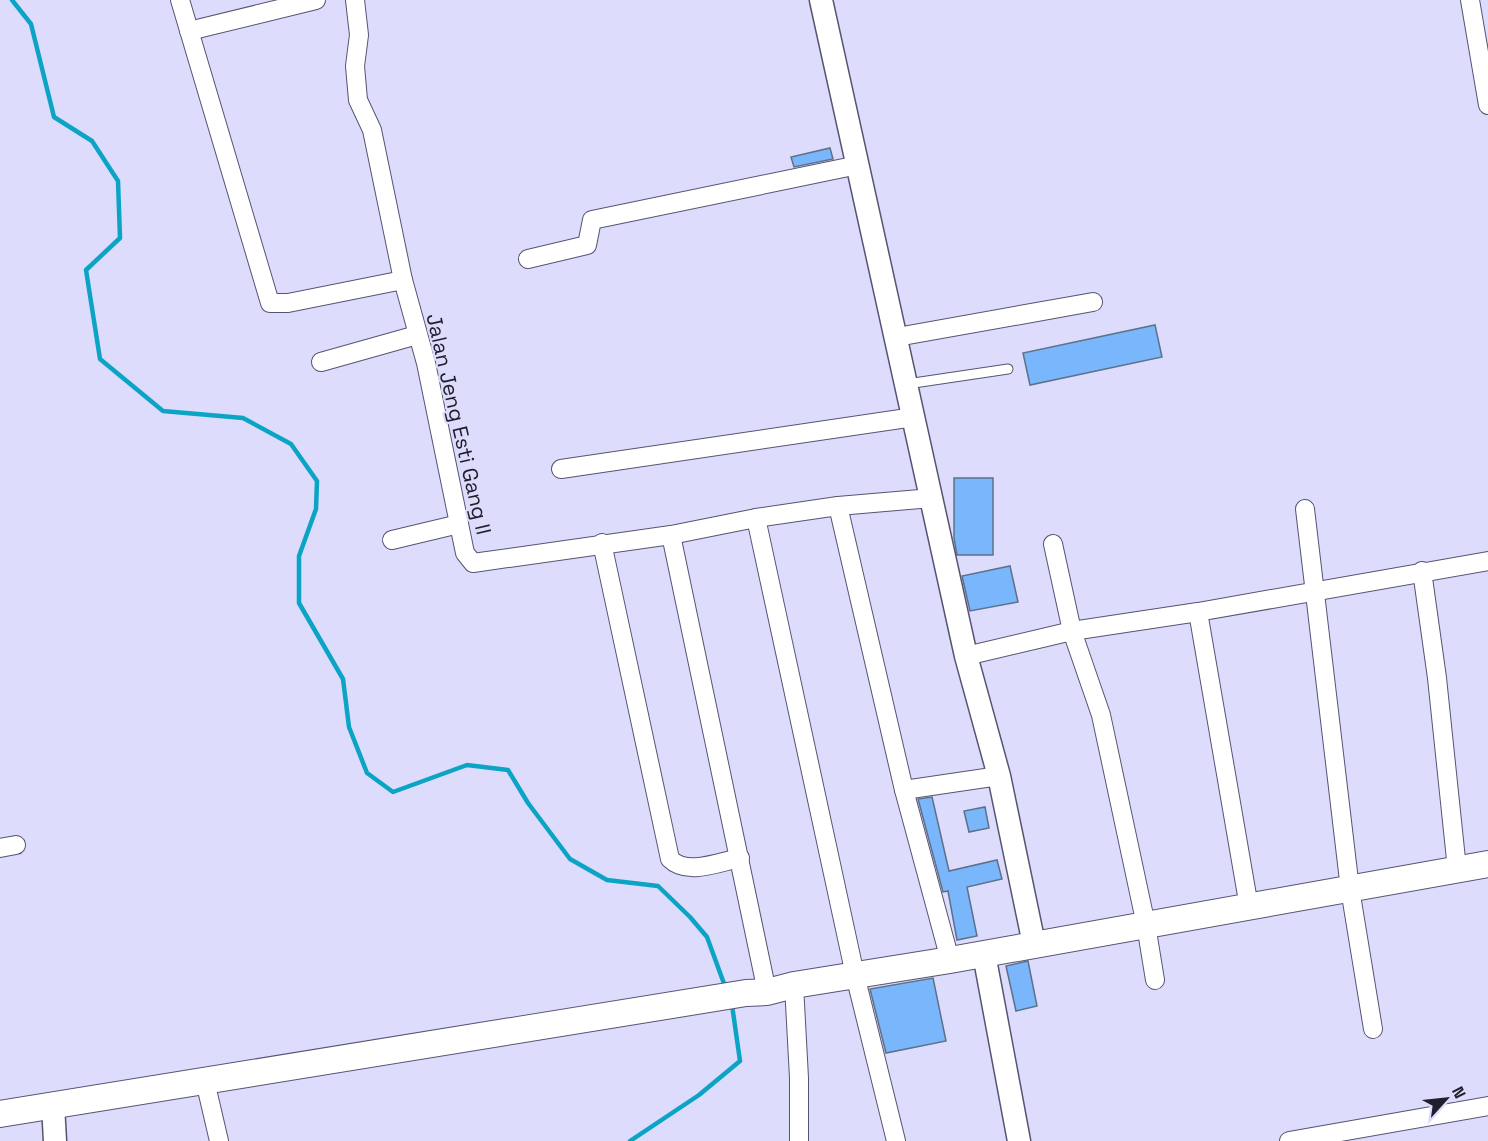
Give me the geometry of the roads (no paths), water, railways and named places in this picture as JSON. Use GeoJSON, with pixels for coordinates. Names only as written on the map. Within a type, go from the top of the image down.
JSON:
{"type":"FeatureCollection","features":[{"type":"Feature","properties":{"kind":"main road"},"geometry":{"type":"LineString","coordinates":[[0,1114],[950,960],[1488,864]]}},
{"type":"Feature","properties":{"kind":"street"},"geometry":{"type":"LineString","coordinates":[[180,0],[270,303],[288,303],[403,280]]}},
{"type":"Feature","properties":{"kind":"street"},"geometry":{"type":"LineString","coordinates":[[189,31],[316,0]]}},
{"type":"Feature","properties":{"kind":"street","name":"Jalan Jeng Esti Gang II"},"geometry":{"type":"LineString","coordinates":[[355,0],[359,35],[355,66],[358,100],[372,130],[403,280],[426,363],[465,554],[473,563],[671,535],[756,518],[838,506],[932,498]]}},
{"type":"Feature","properties":{"kind":"street"},"geometry":{"type":"LineString","coordinates":[[821,0],[966,656],[999,776],[1034,944]]}},
{"type":"Feature","properties":{"kind":"street"},"geometry":{"type":"LineString","coordinates":[[1470,0],[1488,105]]}},
{"type":"Feature","properties":{"kind":"street"},"geometry":{"type":"LineString","coordinates":[[528,259],[588,245],[592,220],[858,165]]}},
{"type":"Feature","properties":{"kind":"street"},"geometry":{"type":"LineString","coordinates":[[897,337],[1093,302]]}},
{"type":"Feature","properties":{"kind":"street"},"geometry":{"type":"LineString","coordinates":[[321,362],[417,335]]}},
{"type":"Feature","properties":{"kind":"street"},"geometry":{"type":"LineString","coordinates":[[561,469],[914,417]]}},
{"type":"Feature","properties":{"kind":"street"},"geometry":{"type":"LineString","coordinates":[[838,506],[904,790],[950,960]]}},
{"type":"Feature","properties":{"kind":"street"},"geometry":{"type":"LineString","coordinates":[[1305,509],[1350,889],[1373,1029]]}},
{"type":"Feature","properties":{"kind":"street"},"geometry":{"type":"LineString","coordinates":[[756,518],[855,975],[896,1141]]}},
{"type":"Feature","properties":{"kind":"street"},"geometry":{"type":"LineString","coordinates":[[392,540],[459,524]]}},
{"type":"Feature","properties":{"kind":"street"},"geometry":{"type":"LineString","coordinates":[[671,535],[740,858],[757,992]]}},
{"type":"Feature","properties":{"kind":"street"},"geometry":{"type":"LineString","coordinates":[[602,543],[670,859],[675,864],[695,868],[740,858]]}},
{"type":"Feature","properties":{"kind":"street"},"geometry":{"type":"LineString","coordinates":[[1053,544],[1072,631],[1101,715],[1146,925],[1155,980]]}},
{"type":"Feature","properties":{"kind":"street"},"geometry":{"type":"LineString","coordinates":[[966,656],[1072,631],[1198,612],[1488,561]]}},
{"type":"Feature","properties":{"kind":"street"},"geometry":{"type":"LineString","coordinates":[[1422,571],[1437,678],[1457,869]]}},
{"type":"Feature","properties":{"kind":"street"},"geometry":{"type":"LineString","coordinates":[[1198,612],[1250,907]]}},
{"type":"Feature","properties":{"kind":"street"},"geometry":{"type":"LineString","coordinates":[[904,790],[999,776]]}},
{"type":"Feature","properties":{"kind":"street"},"geometry":{"type":"LineString","coordinates":[[984,954],[1019,1141]]}},
{"type":"Feature","properties":{"kind":"street"},"geometry":{"type":"LineString","coordinates":[[794,985],[799,1078],[799,1141]]}},
{"type":"Feature","properties":{"kind":"street"},"geometry":{"type":"LineString","coordinates":[[205,1081],[219,1141]]}},
{"type":"Feature","properties":{"kind":"street"},"geometry":{"type":"LineString","coordinates":[[53,1105],[55,1141]]}},
{"type":"Feature","properties":{"kind":"street"},"geometry":{"type":"LineString","coordinates":[[1289,1141],[1488,1106]]}},
{"type":"Feature","properties":{"kind":"lane"},"geometry":{"type":"LineString","coordinates":[[907,384],[1008,369]]}},
{"type":"Feature","properties":{"kind":"waterway"},"geometry":{"type":"LineString","coordinates":[[12,0],[31,24],[54,117],[92,141],[118,181],[120,238],[86,270],[100,359],[163,411],[243,418],[291,444],[317,481],[316,509],[299,556],[299,603],[343,679],[349,727],[367,773],[393,792],[467,765],[508,770],[528,803],[570,859],[607,880],[658,886],[690,917],[707,937],[726,989]]}},
{"type":"Feature","properties":{"kind":"waterway"},"geometry":{"type":"LineString","coordinates":[[630,1141],[699,1095],[740,1061],[732,1005]]}}]}
